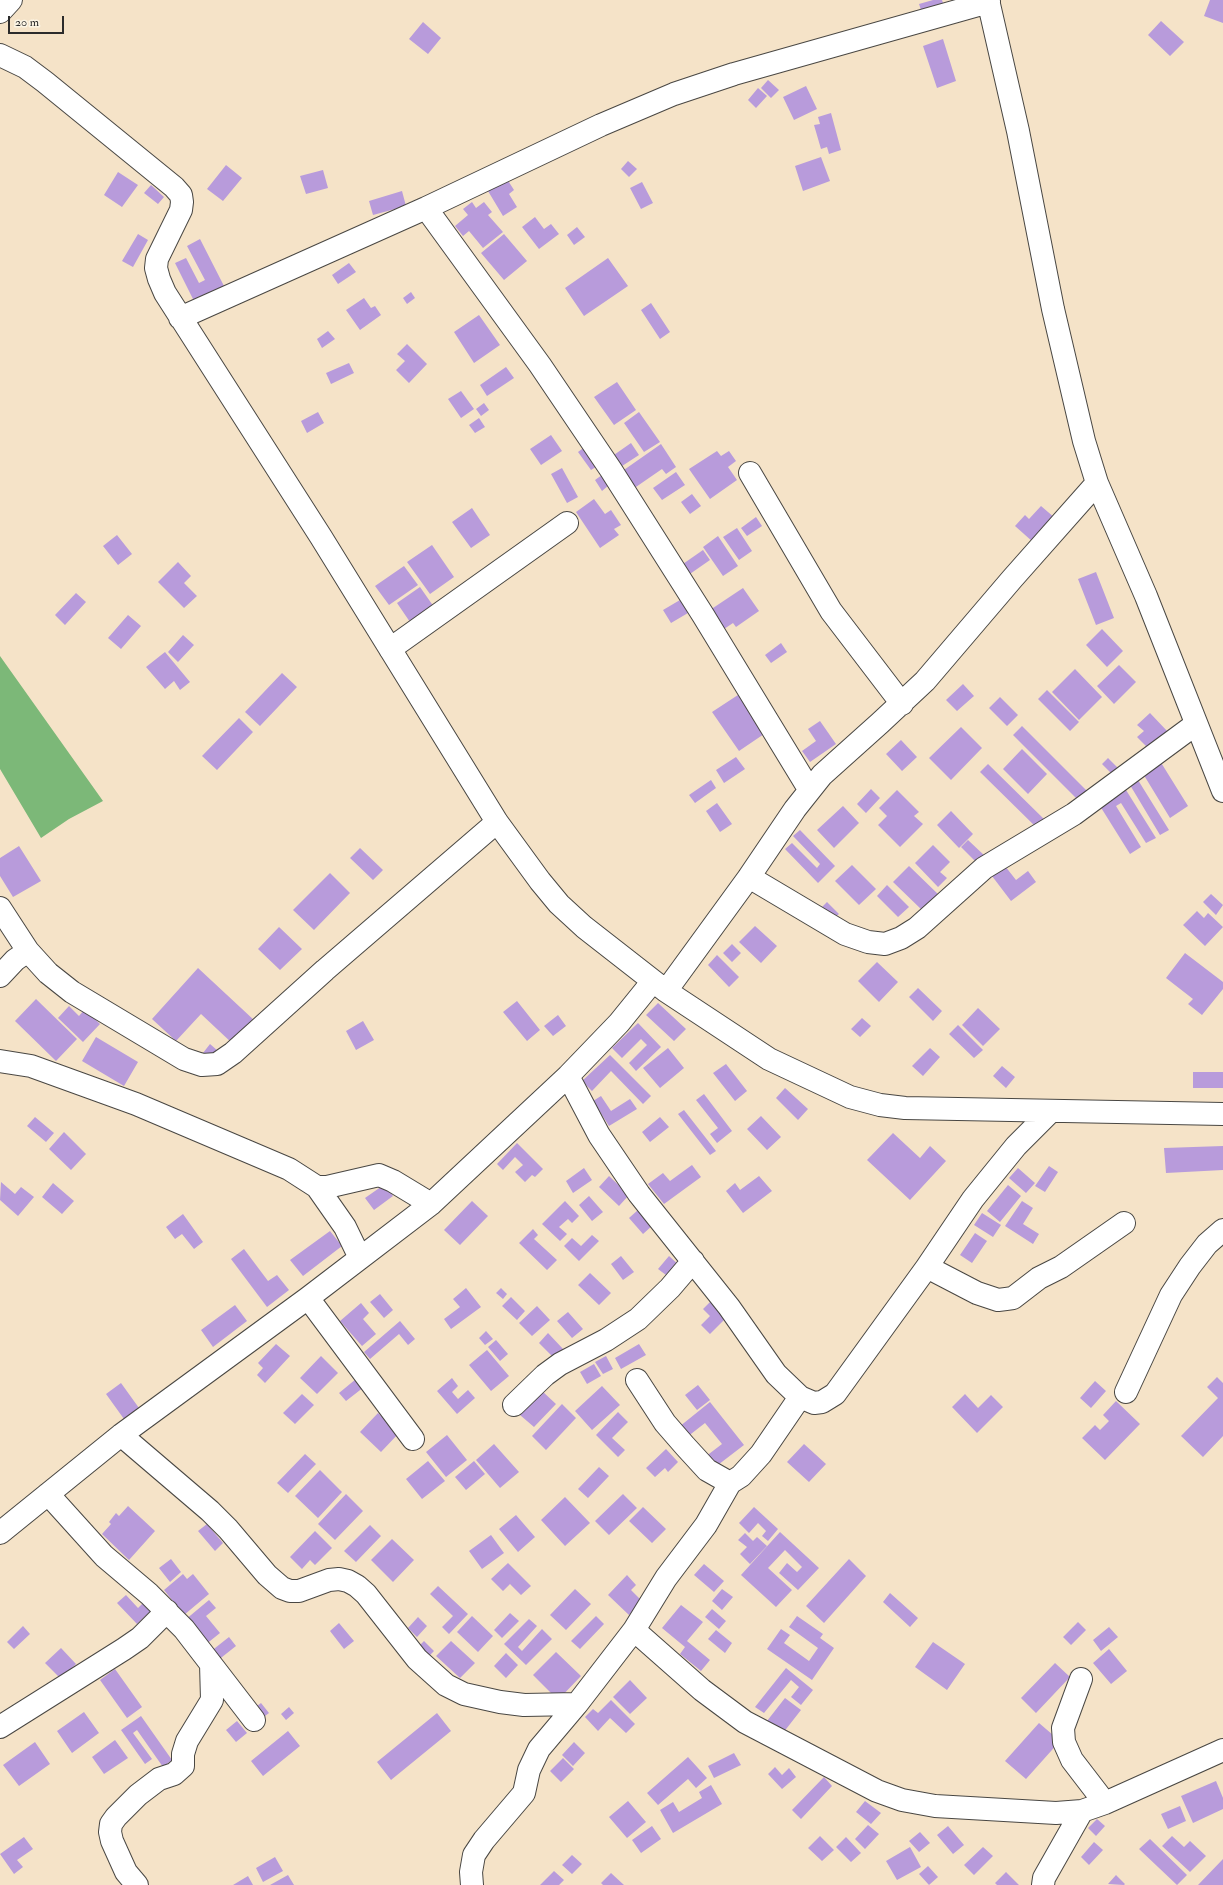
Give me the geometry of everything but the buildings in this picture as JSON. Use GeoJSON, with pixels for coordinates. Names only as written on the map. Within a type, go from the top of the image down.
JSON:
{"type":"FeatureCollection","features":[{"type":"Feature","properties":{"kind":"street"},"geometry":{"type":"LineString","coordinates":[[0,12],[11,0]]}},
{"type":"Feature","properties":{"kind":"street"},"geometry":{"type":"LineString","coordinates":[[180,318],[426,208],[601,125],[674,94],[741,72],[989,1],[1018,131],[1053,309],[1084,441],[1097,483],[1146,596],[1223,791]]}},
{"type":"Feature","properties":{"kind":"street"},"geometry":{"type":"LineString","coordinates":[[0,55],[25,67],[45,82],[174,187],[181,195],[181,210],[158,259],[156,268],[159,279],[180,318],[498,822],[559,904],[584,927],[659,986],[769,1059],[850,1097],[880,1105],[905,1108],[1050,1112],[1223,1114]]}},
{"type":"Feature","properties":{"kind":"street"},"geometry":{"type":"LineString","coordinates":[[426,208],[540,365],[611,470],[703,615],[809,789]]}},
{"type":"Feature","properties":{"kind":"street"},"geometry":{"type":"LineString","coordinates":[[750,474],[831,611],[902,704]]}},
{"type":"Feature","properties":{"kind":"street"},"geometry":{"type":"LineString","coordinates":[[0,1533],[121,1435],[308,1298],[431,1204],[568,1076],[659,986],[749,877],[809,789],[836,761],[902,704],[925,680],[1097,483]]}},
{"type":"Feature","properties":{"kind":"street"},"geometry":{"type":"LineString","coordinates":[[390,650],[567,523]]}},
{"type":"Feature","properties":{"kind":"street"},"geometry":{"type":"LineString","coordinates":[[749,877],[845,934],[868,942],[885,944],[901,938],[917,928],[984,868],[1074,814],[1196,724]]}},
{"type":"Feature","properties":{"kind":"street"},"geometry":{"type":"LineString","coordinates":[[0,908],[28,951],[48,973],[72,992],[184,1059],[202,1065],[217,1064],[233,1053],[325,970],[498,822]]}},
{"type":"Feature","properties":{"kind":"street"},"geometry":{"type":"LineString","coordinates":[[0,976],[15,960],[28,951]]}},
{"type":"Feature","properties":{"kind":"street"},"geometry":{"type":"LineString","coordinates":[[0,1061],[31,1066],[136,1104],[289,1168],[317,1187],[345,1227],[360,1258]]}},
{"type":"Feature","properties":{"kind":"street"},"geometry":{"type":"LineString","coordinates":[[568,1076],[599,1135],[619,1166],[666,1230],[693,1260],[729,1307],[776,1374],[800,1397],[814,1403],[828,1399],[835,1394],[994,1171],[1050,1112]]}},
{"type":"Feature","properties":{"kind":"street"},"geometry":{"type":"LineString","coordinates":[[317,1187],[327,1187],[379,1175],[393,1181],[431,1204]]}},
{"type":"Feature","properties":{"kind":"street"},"geometry":{"type":"LineString","coordinates":[[927,1267],[977,1293],[998,1300],[1006,1300],[1013,1298],[1039,1278],[1061,1268],[1124,1223]]}},
{"type":"Feature","properties":{"kind":"street"},"geometry":{"type":"LineString","coordinates":[[1126,1392],[1171,1295],[1190,1266],[1208,1244],[1223,1230]]}},
{"type":"Feature","properties":{"kind":"street"},"geometry":{"type":"LineString","coordinates":[[514,1405],[545,1375],[560,1364],[606,1340],[638,1319],[670,1288],[693,1260]]}},
{"type":"Feature","properties":{"kind":"street"},"geometry":{"type":"LineString","coordinates":[[308,1298],[413,1439]]}},
{"type":"Feature","properties":{"kind":"street"},"geometry":{"type":"LineString","coordinates":[[637,1380],[665,1423],[685,1446],[707,1470],[730,1483]]}},
{"type":"Feature","properties":{"kind":"street"},"geometry":{"type":"LineString","coordinates":[[472,1885],[471,1872],[474,1856],[484,1840],[524,1793],[531,1764],[538,1749],[577,1704],[634,1630],[666,1578],[706,1526],[730,1483],[741,1476],[760,1454],[800,1397]]}},
{"type":"Feature","properties":{"kind":"street"},"geometry":{"type":"LineString","coordinates":[[121,1435],[210,1511],[228,1529],[267,1576],[282,1588],[290,1591],[299,1591],[329,1580],[339,1579],[348,1581],[357,1586],[366,1594],[417,1659],[446,1685],[464,1694],[500,1702],[524,1705],[577,1704]]}},
{"type":"Feature","properties":{"kind":"street"},"geometry":{"type":"LineString","coordinates":[[48,1494],[104,1556],[167,1611],[184,1629],[254,1720]]}},
{"type":"Feature","properties":{"kind":"street"},"geometry":{"type":"LineString","coordinates":[[0,1727],[140,1638],[167,1611]]}},
{"type":"Feature","properties":{"kind":"street"},"geometry":{"type":"LineString","coordinates":[[634,1630],[702,1690],[745,1722],[877,1791],[902,1800],[935,1806],[1056,1813],[1082,1811],[1104,1803],[1223,1750]]}},
{"type":"Feature","properties":{"kind":"street"},"geometry":{"type":"LineString","coordinates":[[137,1885],[126,1872],[112,1841],[110,1832],[112,1824],[116,1817],[138,1795],[159,1780],[174,1774],[183,1766],[183,1754],[188,1741],[212,1700],[211,1664]]}},
{"type":"Feature","properties":{"kind":"street"},"geometry":{"type":"LineString","coordinates":[[1082,1679],[1063,1728],[1064,1742],[1072,1760],[1104,1803]]}},
{"type":"Feature","properties":{"kind":"street"},"geometry":{"type":"LineString","coordinates":[[1043,1885],[1044,1878],[1082,1811]]}},
{"type":"Feature","properties":{"kind":"green space"},"geometry":{"type":"Polygon","coordinates":[[[0,656],[103,801],[69,819],[41,838],[0,769],[0,656]]]}}]}
